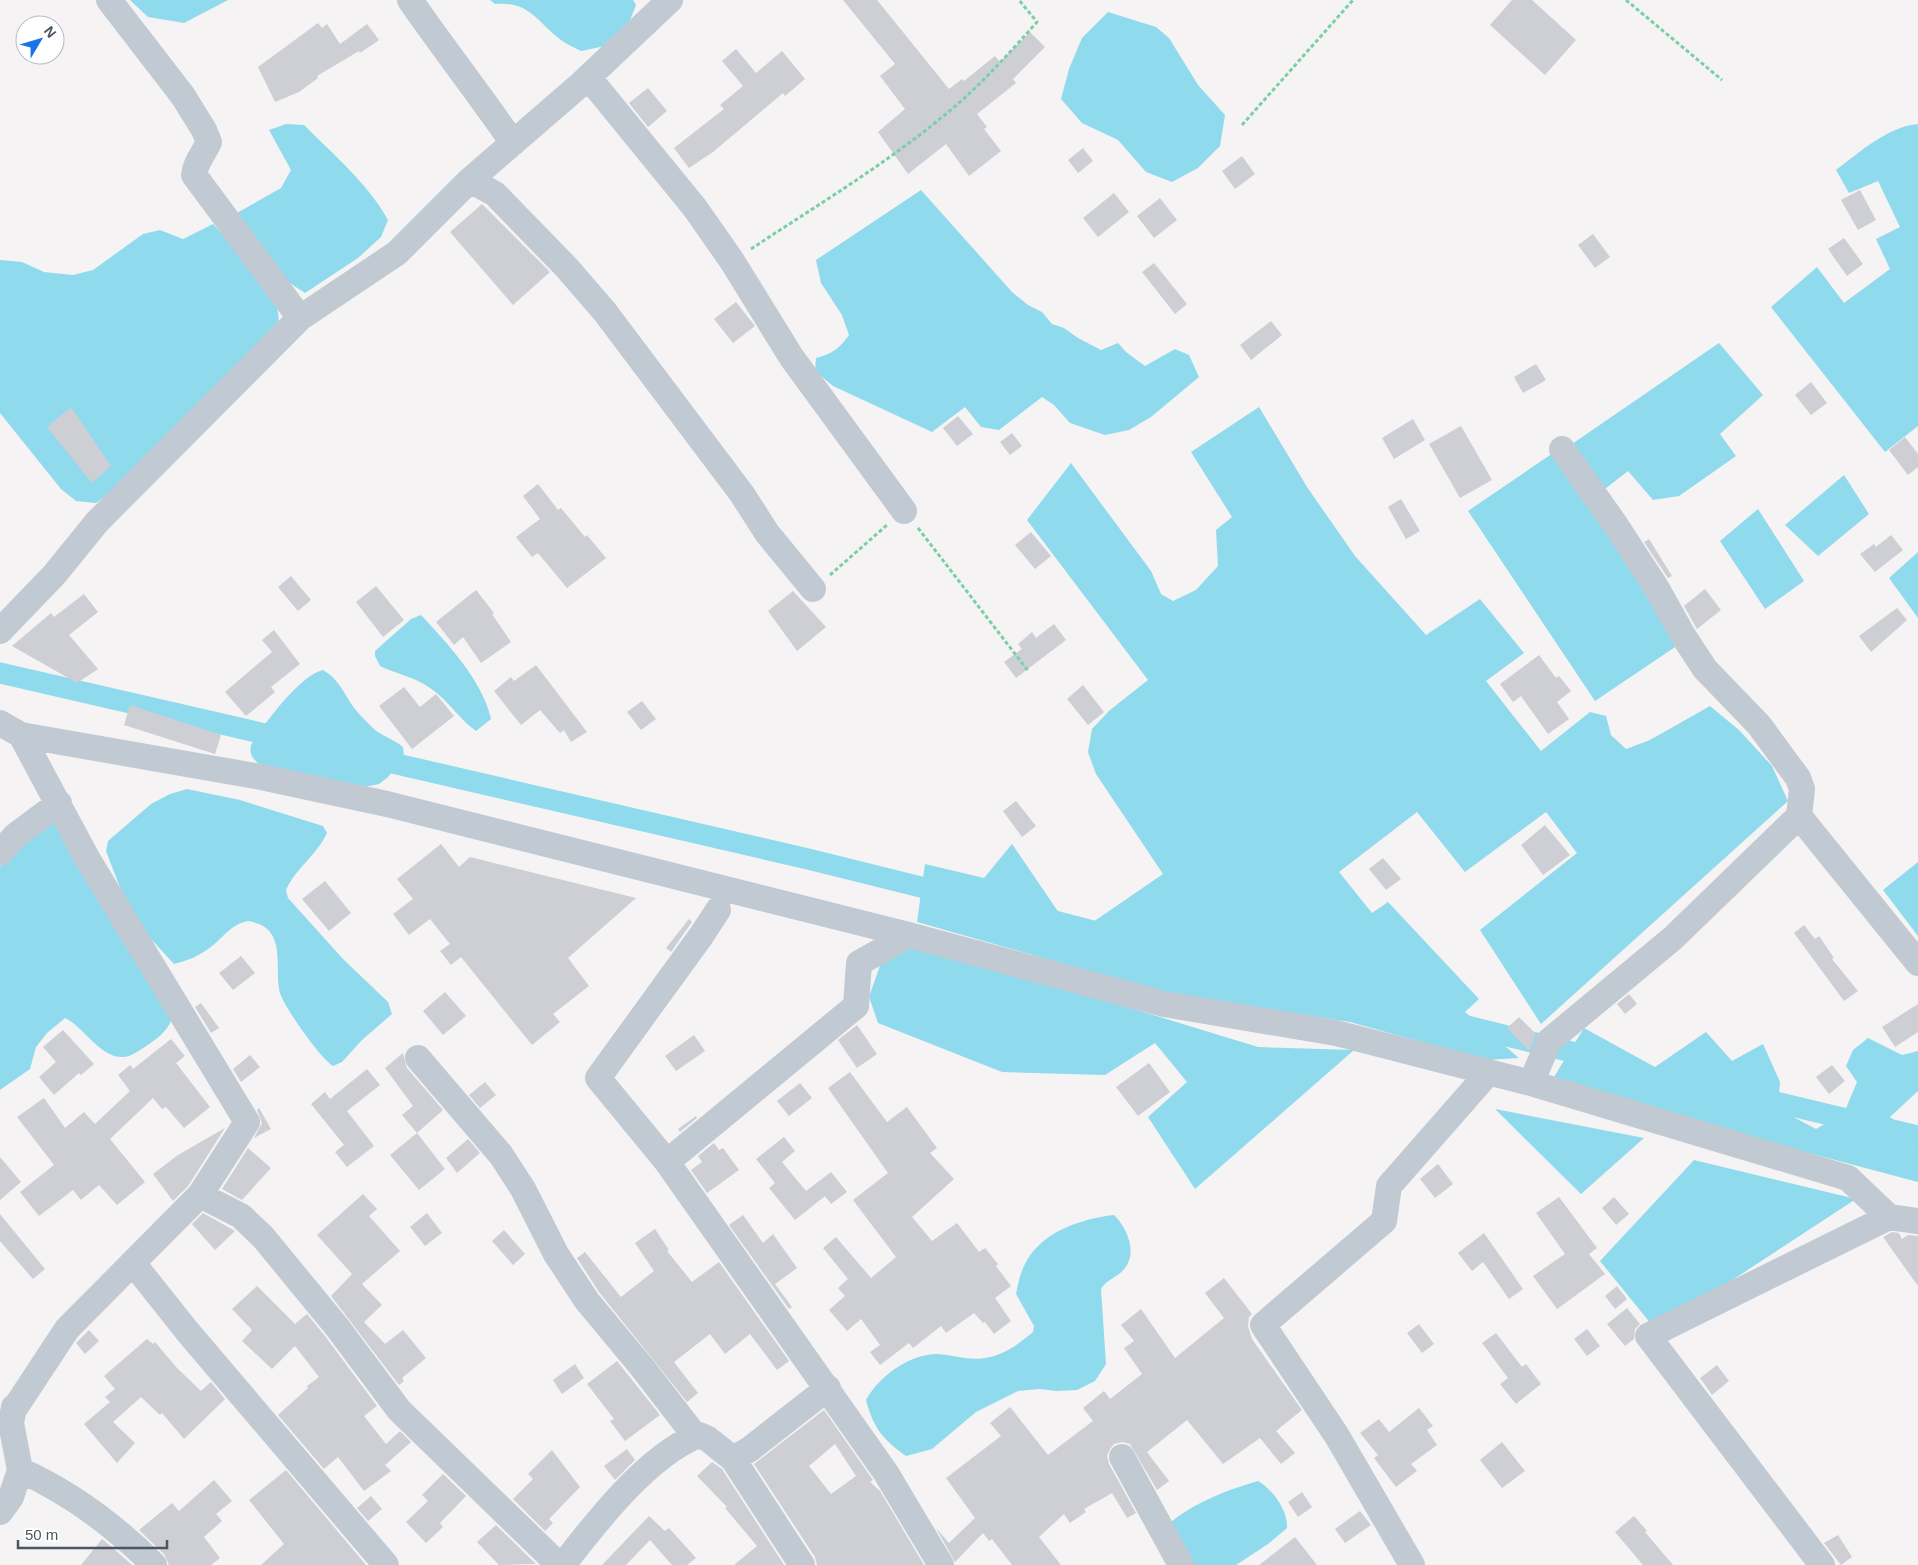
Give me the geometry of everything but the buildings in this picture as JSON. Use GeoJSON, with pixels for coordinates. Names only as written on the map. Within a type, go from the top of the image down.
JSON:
{"type":"FeatureCollection","features":[{"type":"Feature","properties":{"kind":"street"},"geometry":{"type":"LineString","coordinates":[[110,0],[183,96],[204,130],[209,142],[195,166],[194,175],[300,318]]}},
{"type":"Feature","properties":{"kind":"street"},"geometry":{"type":"LineString","coordinates":[[410,0],[444,49],[473,85],[513,144]]}},
{"type":"Feature","properties":{"kind":"street"},"geometry":{"type":"LineString","coordinates":[[0,631],[54,575],[97,522],[300,318],[396,252],[470,180],[581,84],[670,0]]}},
{"type":"Feature","properties":{"kind":"street"},"geometry":{"type":"LineString","coordinates":[[581,84],[593,83],[627,122],[695,208],[732,261],[792,358],[904,511]]}},
{"type":"Feature","properties":{"kind":"street"},"geometry":{"type":"LineString","coordinates":[[470,180],[495,194],[567,268],[605,312],[742,494],[767,533],[814,590]]}},
{"type":"Feature","properties":{"kind":"street"},"geometry":{"type":"LineString","coordinates":[[1532,1083],[1550,1041],[1673,938],[1799,816],[1802,789],[1798,778],[1759,725],[1706,669],[1684,637],[1656,587],[1626,540],[1562,450]]}},
{"type":"Feature","properties":{"kind":"street"},"geometry":{"type":"LineString","coordinates":[[0,1512],[11,1496],[20,1470],[11,1423],[14,1408],[67,1329],[200,1195],[247,1122],[87,858],[59,803],[11,729]]}},
{"type":"Feature","properties":{"kind":"street"},"geometry":{"type":"LineString","coordinates":[[11,729],[252,775],[387,804],[909,935],[1164,1004],[1336,1033],[1532,1083],[1848,1178],[1888,1217]]}},
{"type":"Feature","properties":{"kind":"street"},"geometry":{"type":"LineString","coordinates":[[0,853],[15,836],[59,803]]}},
{"type":"Feature","properties":{"kind":"street"},"geometry":{"type":"LineString","coordinates":[[1799,816],[1918,963]]}},
{"type":"Feature","properties":{"kind":"street"},"geometry":{"type":"LineString","coordinates":[[718,910],[702,936],[598,1078],[667,1162],[828,1388],[886,1473],[941,1565]]}},
{"type":"Feature","properties":{"kind":"street"},"geometry":{"type":"LineString","coordinates":[[667,1162],[856,1006],[859,963],[909,935]]}},
{"type":"Feature","properties":{"kind":"street"},"geometry":{"type":"LineString","coordinates":[[418,1058],[501,1154],[523,1188],[556,1254],[587,1301],[642,1366],[696,1437]]}},
{"type":"Feature","properties":{"kind":"street"},"geometry":{"type":"LineString","coordinates":[[1412,1565],[1337,1436],[1262,1325],[1384,1221],[1389,1186],[1489,1072]]}},
{"type":"Feature","properties":{"kind":"street"},"geometry":{"type":"LineString","coordinates":[[200,1195],[241,1216],[263,1237],[337,1327],[399,1410],[422,1435],[559,1565]]}},
{"type":"Feature","properties":{"kind":"street"},"geometry":{"type":"LineString","coordinates":[[1822,1565],[1648,1336],[1888,1217],[1918,1221]]}},
{"type":"Feature","properties":{"kind":"street"},"geometry":{"type":"LineString","coordinates":[[133,1263],[187,1331],[386,1565]]}},
{"type":"Feature","properties":{"kind":"street"},"geometry":{"type":"LineString","coordinates":[[733,1459],[828,1388]]}},
{"type":"Feature","properties":{"kind":"street"},"geometry":{"type":"LineString","coordinates":[[563,1565],[598,1521],[641,1476],[685,1441],[699,1436],[708,1439],[733,1459],[802,1565]]}},
{"type":"Feature","properties":{"kind":"street"},"geometry":{"type":"LineString","coordinates":[[1122,1457],[1181,1565]]}},
{"type":"Feature","properties":{"kind":"street"},"geometry":{"type":"LineString","coordinates":[[20,1470],[60,1491],[112,1530],[154,1565]]}},
{"type":"Feature","properties":{"kind":"path"},"geometry":{"type":"LineString","coordinates":[[732,261],[888,158],[979,85],[1010,55],[1037,22],[1019,0]]}},
{"type":"Feature","properties":{"kind":"path"},"geometry":{"type":"LineString","coordinates":[[1242,125],[1353,0]]}},
{"type":"Feature","properties":{"kind":"path"},"geometry":{"type":"LineString","coordinates":[[1626,0],[1722,80]]}},
{"type":"Feature","properties":{"kind":"path"},"geometry":{"type":"LineString","coordinates":[[814,590],[904,511],[1029,672]]}},
{"type":"Feature","properties":{"kind":"water"},"geometry":{"type":"Polygon","coordinates":[[[130,0],[228,0],[184,23],[148,17],[130,0]]]}},
{"type":"Feature","properties":{"kind":"water"},"geometry":{"type":"Polygon","coordinates":[[[490,0],[633,0],[636,5],[626,31],[605,46],[581,51],[560,39],[523,8],[515,5],[495,4],[490,0]]]}},
{"type":"Feature","properties":{"kind":"water"},"geometry":{"type":"Polygon","coordinates":[[[1108,12],[1156,27],[1169,38],[1198,85],[1225,115],[1220,146],[1198,168],[1172,182],[1146,172],[1118,140],[1082,123],[1061,99],[1069,69],[1082,38],[1108,12]]]}},
{"type":"Feature","properties":{"kind":"water"},"geometry":{"type":"Polygon","coordinates":[[[286,124],[304,125],[361,182],[388,220],[381,237],[358,258],[305,293],[285,280],[237,213],[281,188],[291,170],[269,130],[286,124]]]}},
{"type":"Feature","properties":{"kind":"water"},"geometry":{"type":"Polygon","coordinates":[[[1918,124],[1918,426],[1885,452],[1771,307],[1817,267],[1844,303],[1890,269],[1876,239],[1900,227],[1878,181],[1849,193],[1836,170],[1874,141],[1895,130],[1918,124]]]}},
{"type":"Feature","properties":{"kind":"water"},"geometry":{"type":"Polygon","coordinates":[[[921,190],[1012,292],[1028,305],[1042,312],[1052,324],[1064,328],[1101,350],[1118,343],[1126,352],[1145,366],[1175,349],[1189,355],[1199,377],[1151,417],[1129,430],[1105,435],[1070,423],[1054,405],[1042,397],[999,430],[981,427],[965,407],[932,432],[833,386],[815,371],[816,358],[827,355],[835,350],[849,335],[842,315],[821,283],[816,260],[921,190]]]}},
{"type":"Feature","properties":{"kind":"water"},"geometry":{"type":"Polygon","coordinates":[[[213,224],[241,255],[277,305],[279,321],[124,481],[96,503],[76,501],[61,489],[0,413],[0,260],[22,262],[44,272],[73,275],[93,270],[143,234],[160,230],[183,239],[213,224]]]}},
{"type":"Feature","properties":{"kind":"water"},"geometry":{"type":"Polygon","coordinates":[[[1719,343],[1763,395],[1720,434],[1736,456],[1679,496],[1653,500],[1628,471],[1601,492],[1572,444],[1719,343]]]}},
{"type":"Feature","properties":{"kind":"water"},"geometry":{"type":"Polygon","coordinates":[[[1259,407],[1307,487],[1355,556],[1426,635],[1480,599],[1524,653],[1486,681],[1541,751],[1590,712],[1606,716],[1611,735],[1626,749],[1650,740],[1710,706],[1739,730],[1772,766],[1788,801],[1541,1024],[1480,930],[1577,853],[1546,812],[1465,872],[1417,812],[1339,872],[1372,913],[1388,902],[1479,999],[1465,1012],[1519,1058],[1486,1060],[1350,1022],[1170,994],[917,922],[925,864],[984,878],[1012,844],[1074,935],[1163,874],[1096,774],[1088,752],[1092,729],[1110,710],[1148,680],[1027,520],[1071,463],[1151,571],[1161,594],[1173,601],[1196,590],[1218,566],[1216,530],[1232,517],[1191,452],[1259,407]]]}},
{"type":"Feature","properties":{"kind":"water"},"geometry":{"type":"Polygon","coordinates":[[[1556,451],[1684,641],[1595,701],[1468,511],[1556,451]]]}},
{"type":"Feature","properties":{"kind":"water"},"geometry":{"type":"Polygon","coordinates":[[[1844,475],[1869,514],[1818,556],[1785,525],[1844,475]]]}},
{"type":"Feature","properties":{"kind":"water"},"geometry":{"type":"Polygon","coordinates":[[[1758,509],[1804,581],[1765,609],[1720,541],[1758,509]]]}},
{"type":"Feature","properties":{"kind":"water"},"geometry":{"type":"Polygon","coordinates":[[[1918,552],[1918,618],[1889,578],[1918,552]]]}},
{"type":"Feature","properties":{"kind":"water"},"geometry":{"type":"Polygon","coordinates":[[[421,615],[463,663],[487,705],[491,719],[476,731],[430,688],[418,681],[380,666],[375,656],[375,651],[411,619],[421,615]]]}},
{"type":"Feature","properties":{"kind":"water"},"geometry":{"type":"Polygon","coordinates":[[[323,670],[336,680],[355,709],[374,729],[403,747],[404,757],[388,777],[379,784],[359,788],[260,765],[252,756],[251,745],[273,714],[304,681],[323,670]]]}},
{"type":"Feature","properties":{"kind":"water"},"geometry":{"type":"Polygon","coordinates":[[[187,789],[240,800],[323,826],[327,833],[317,849],[290,882],[286,890],[288,898],[343,959],[388,1002],[392,1014],[362,1040],[342,1062],[333,1066],[327,1061],[288,1009],[278,984],[276,945],[273,936],[267,929],[251,921],[236,925],[204,952],[174,964],[151,939],[124,898],[106,851],[108,841],[151,804],[170,794],[187,789]]]}},
{"type":"Feature","properties":{"kind":"water"},"geometry":{"type":"Polygon","coordinates":[[[57,819],[173,1015],[172,1020],[164,1032],[142,1049],[132,1055],[120,1057],[102,1050],[79,1028],[65,1018],[47,1033],[36,1047],[30,1069],[0,1090],[0,867],[22,844],[57,819]]]}},
{"type":"Feature","properties":{"kind":"water"},"geometry":{"type":"Polygon","coordinates":[[[1918,862],[1918,936],[1883,890],[1918,862]]]}},
{"type":"Feature","properties":{"kind":"water"},"geometry":{"type":"Polygon","coordinates":[[[908,940],[1258,1047],[1354,1050],[1195,1189],[1148,1117],[1187,1082],[1155,1043],[1105,1075],[1002,1072],[878,1023],[869,997],[882,960],[908,940]]]}},
{"type":"Feature","properties":{"kind":"water"},"geometry":{"type":"Polygon","coordinates":[[[1584,1028],[1655,1067],[1706,1032],[1732,1061],[1763,1044],[1780,1082],[1778,1109],[1816,1129],[1844,1113],[1857,1082],[1846,1066],[1853,1050],[1868,1038],[1902,1055],[1918,1051],[1918,1091],[1890,1117],[1918,1138],[1918,1182],[1700,1124],[1554,1077],[1584,1028]]]}},
{"type":"Feature","properties":{"kind":"water"},"geometry":{"type":"Polygon","coordinates":[[[1495,1109],[1644,1138],[1581,1194],[1495,1109]]]}},
{"type":"Feature","properties":{"kind":"water"},"geometry":{"type":"Polygon","coordinates":[[[1694,1160],[1856,1199],[1656,1330],[1600,1261],[1694,1160]]]}},
{"type":"Feature","properties":{"kind":"water"},"geometry":{"type":"Polygon","coordinates":[[[1114,1215],[1128,1236],[1131,1252],[1125,1267],[1101,1289],[1106,1364],[1095,1381],[1077,1390],[1057,1391],[1039,1389],[1018,1391],[976,1412],[932,1449],[906,1456],[885,1438],[872,1418],[866,1400],[887,1375],[906,1362],[927,1355],[937,1354],[970,1359],[983,1358],[1002,1353],[1018,1344],[1033,1332],[1034,1326],[1016,1294],[1022,1271],[1032,1253],[1051,1235],[1063,1229],[1088,1220],[1114,1215]]]}},
{"type":"Feature","properties":{"kind":"water"},"geometry":{"type":"Polygon","coordinates":[[[1258,1481],[1269,1489],[1282,1507],[1287,1521],[1287,1528],[1268,1544],[1236,1565],[1190,1565],[1171,1530],[1172,1521],[1213,1497],[1258,1481]]]}},
{"type":"Feature","properties":{"kind":"waterway"},"geometry":{"type":"LineString","coordinates":[[0,673],[287,739]]}},
{"type":"Feature","properties":{"kind":"waterway"},"geometry":{"type":"LineString","coordinates":[[371,758],[808,859],[949,894]]}},
{"type":"Feature","properties":{"kind":"waterway"},"geometry":{"type":"LineString","coordinates":[[1039,917],[1112,936]]}},
{"type":"Feature","properties":{"kind":"waterway"},"geometry":{"type":"LineString","coordinates":[[1459,1024],[1596,1058]]}},
{"type":"Feature","properties":{"kind":"waterway"},"geometry":{"type":"LineString","coordinates":[[1750,1096],[1918,1136]]}}]}
